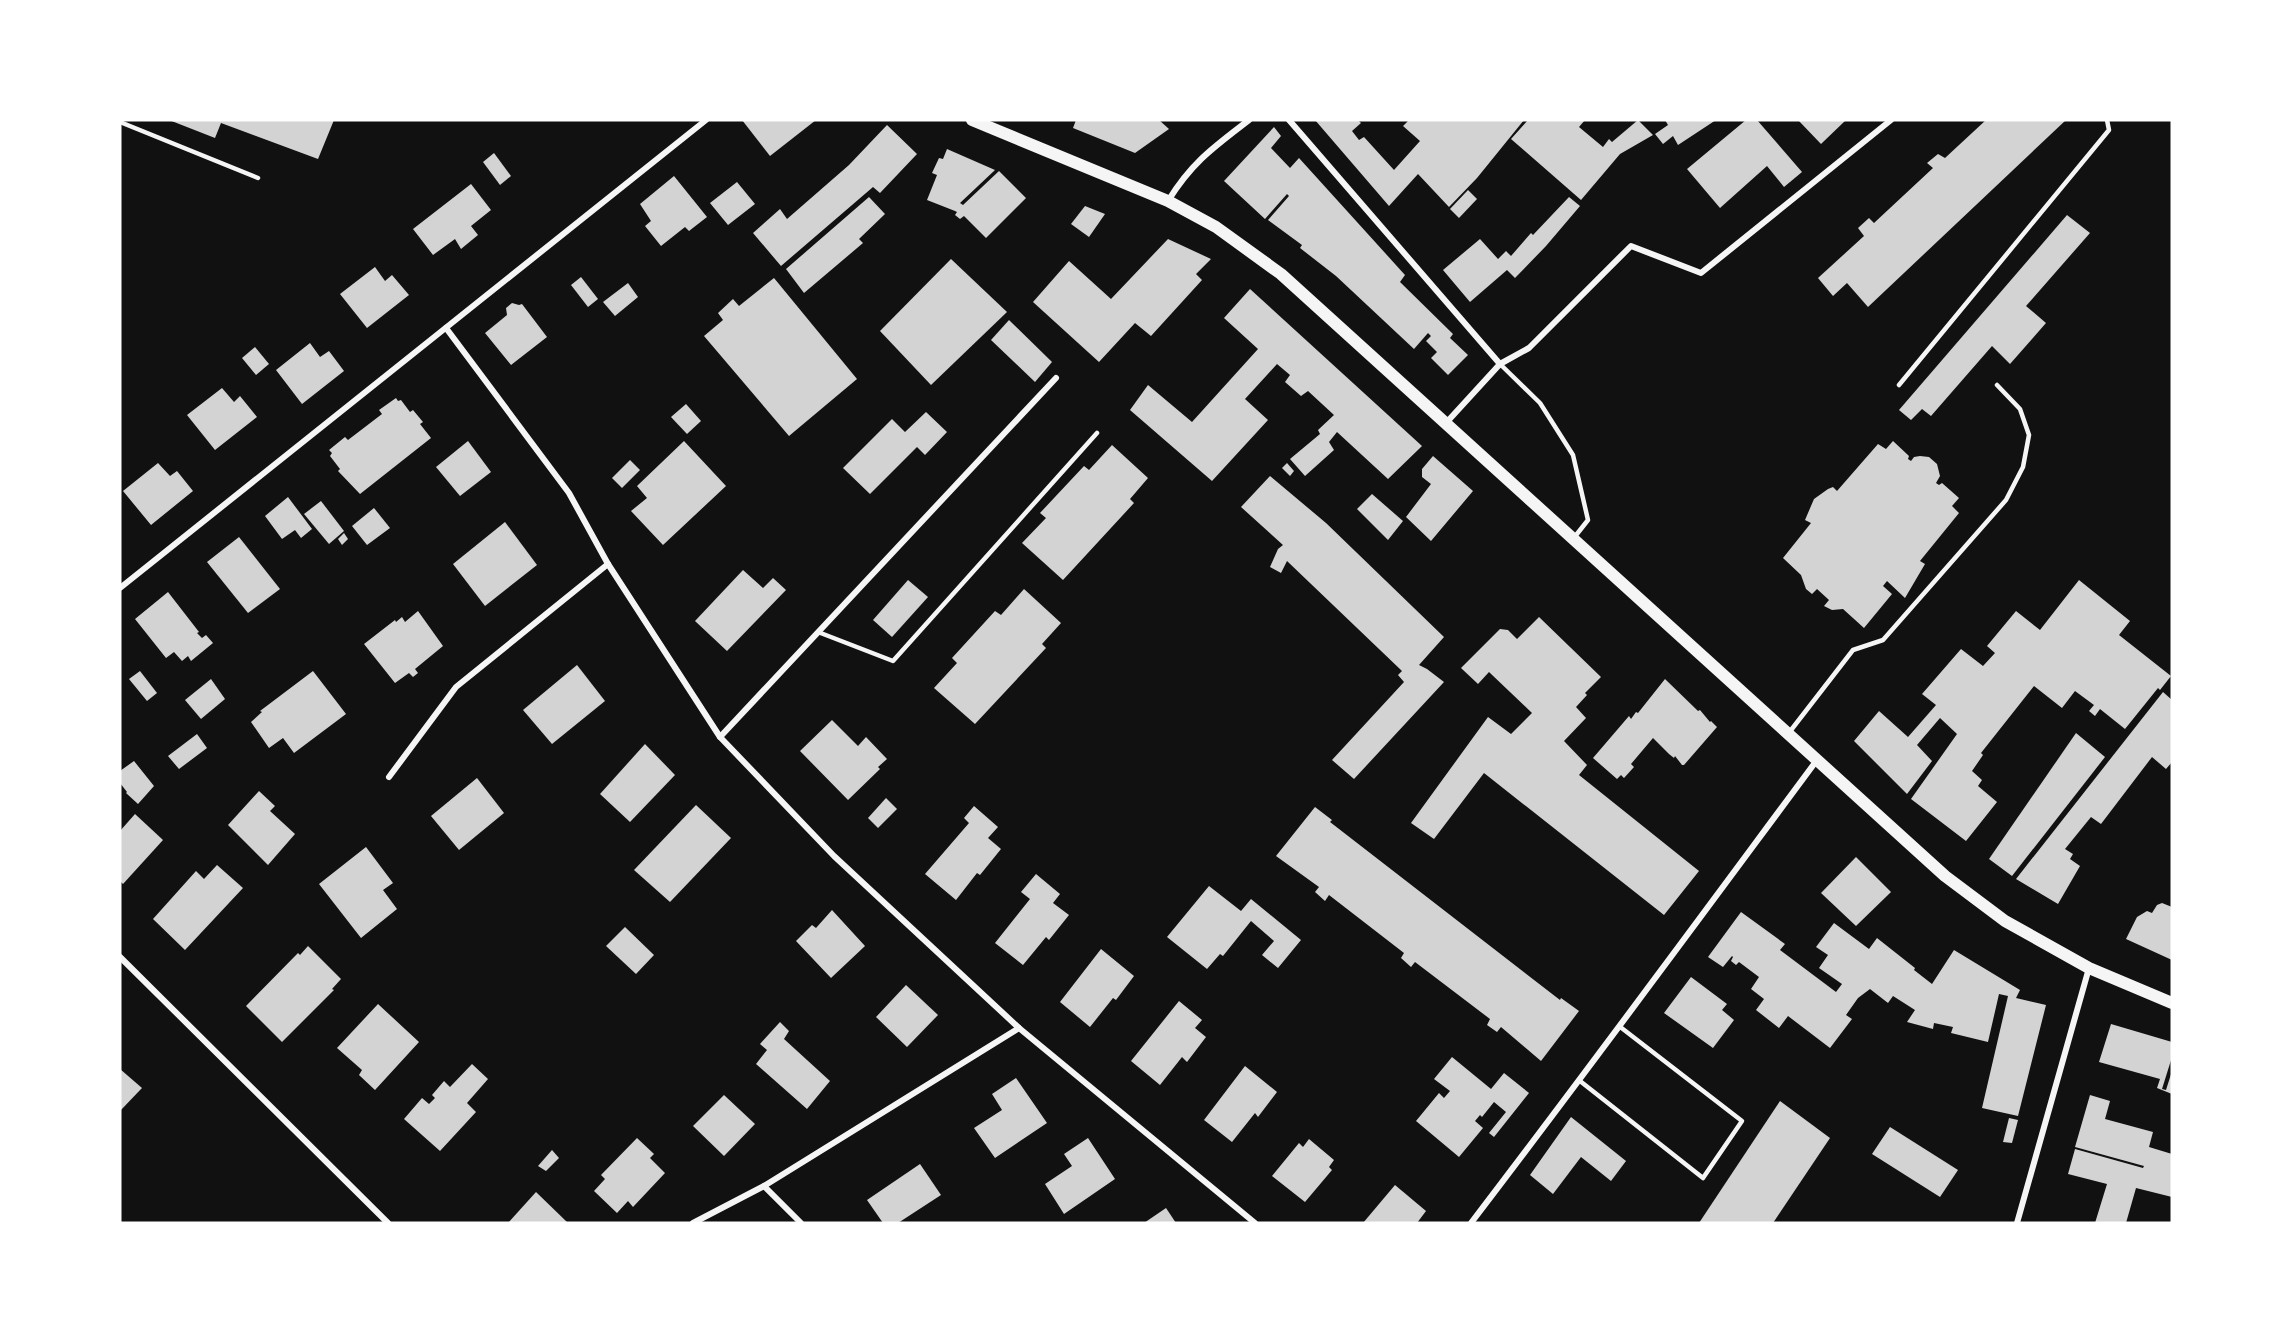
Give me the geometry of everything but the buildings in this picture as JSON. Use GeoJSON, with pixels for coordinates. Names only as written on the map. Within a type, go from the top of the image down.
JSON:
{"type":"FeatureCollection","features":[{"type":"Feature","properties":{"kind":"main road"},"geometry":{"type":"LineString","coordinates":[[972,120],[1168,201],[1216,227],[1281,274],[1945,876],[2006,921],[2089,968],[2172,1003]]}},
{"type":"Feature","properties":{"kind":"street"},"geometry":{"type":"LineString","coordinates":[[120,588],[706,120]]}},
{"type":"Feature","properties":{"kind":"street"},"geometry":{"type":"LineString","coordinates":[[1168,201],[1180,180],[1201,156],[1249,120]]}},
{"type":"Feature","properties":{"kind":"street"},"geometry":{"type":"LineString","coordinates":[[1289,120],[1500,364]]}},
{"type":"Feature","properties":{"kind":"street"},"geometry":{"type":"LineString","coordinates":[[1446,423],[1500,364],[1529,348],[1631,246],[1701,273],[1891,120]]}},
{"type":"Feature","properties":{"kind":"street"},"geometry":{"type":"LineString","coordinates":[[446,328],[569,493],[608,564],[720,737],[834,856],[1019,1028],[1255,1223]]}},
{"type":"Feature","properties":{"kind":"street"},"geometry":{"type":"LineString","coordinates":[[720,737],[1056,378]]}},
{"type":"Feature","properties":{"kind":"street"},"geometry":{"type":"LineString","coordinates":[[389,777],[456,687],[608,564]]}},
{"type":"Feature","properties":{"kind":"street"},"geometry":{"type":"LineString","coordinates":[[1471,1223],[1580,1081],[1618,1026],[1817,760]]}},
{"type":"Feature","properties":{"kind":"street"},"geometry":{"type":"LineString","coordinates":[[120,957],[388,1223]]}},
{"type":"Feature","properties":{"kind":"street"},"geometry":{"type":"LineString","coordinates":[[2017,1223],[2089,968]]}},
{"type":"Feature","properties":{"kind":"street"},"geometry":{"type":"LineString","coordinates":[[693,1223],[764,1186],[1019,1028]]}},
{"type":"Feature","properties":{"kind":"street"},"geometry":{"type":"LineString","coordinates":[[764,1186],[801,1223]]}},
{"type":"Feature","properties":{"kind":"lane"},"geometry":{"type":"LineString","coordinates":[[1899,385],[2109,130],[2108,120]]}},
{"type":"Feature","properties":{"kind":"lane"},"geometry":{"type":"LineString","coordinates":[[120,122],[258,178]]}},
{"type":"Feature","properties":{"kind":"lane"},"geometry":{"type":"LineString","coordinates":[[1500,364],[1540,403],[1573,455],[1587,520],[1573,539]]}},
{"type":"Feature","properties":{"kind":"lane"},"geometry":{"type":"LineString","coordinates":[[1788,734],[1853,650],[1883,640],[2006,500],[2023,467],[2029,435],[2020,409],[1997,385]]}},
{"type":"Feature","properties":{"kind":"lane"},"geometry":{"type":"LineString","coordinates":[[818,632],[893,661],[1097,433]]}},
{"type":"Feature","properties":{"kind":"lane"},"geometry":{"type":"LineString","coordinates":[[1580,1081],[1703,1178],[1742,1121],[1618,1026]]}}]}
